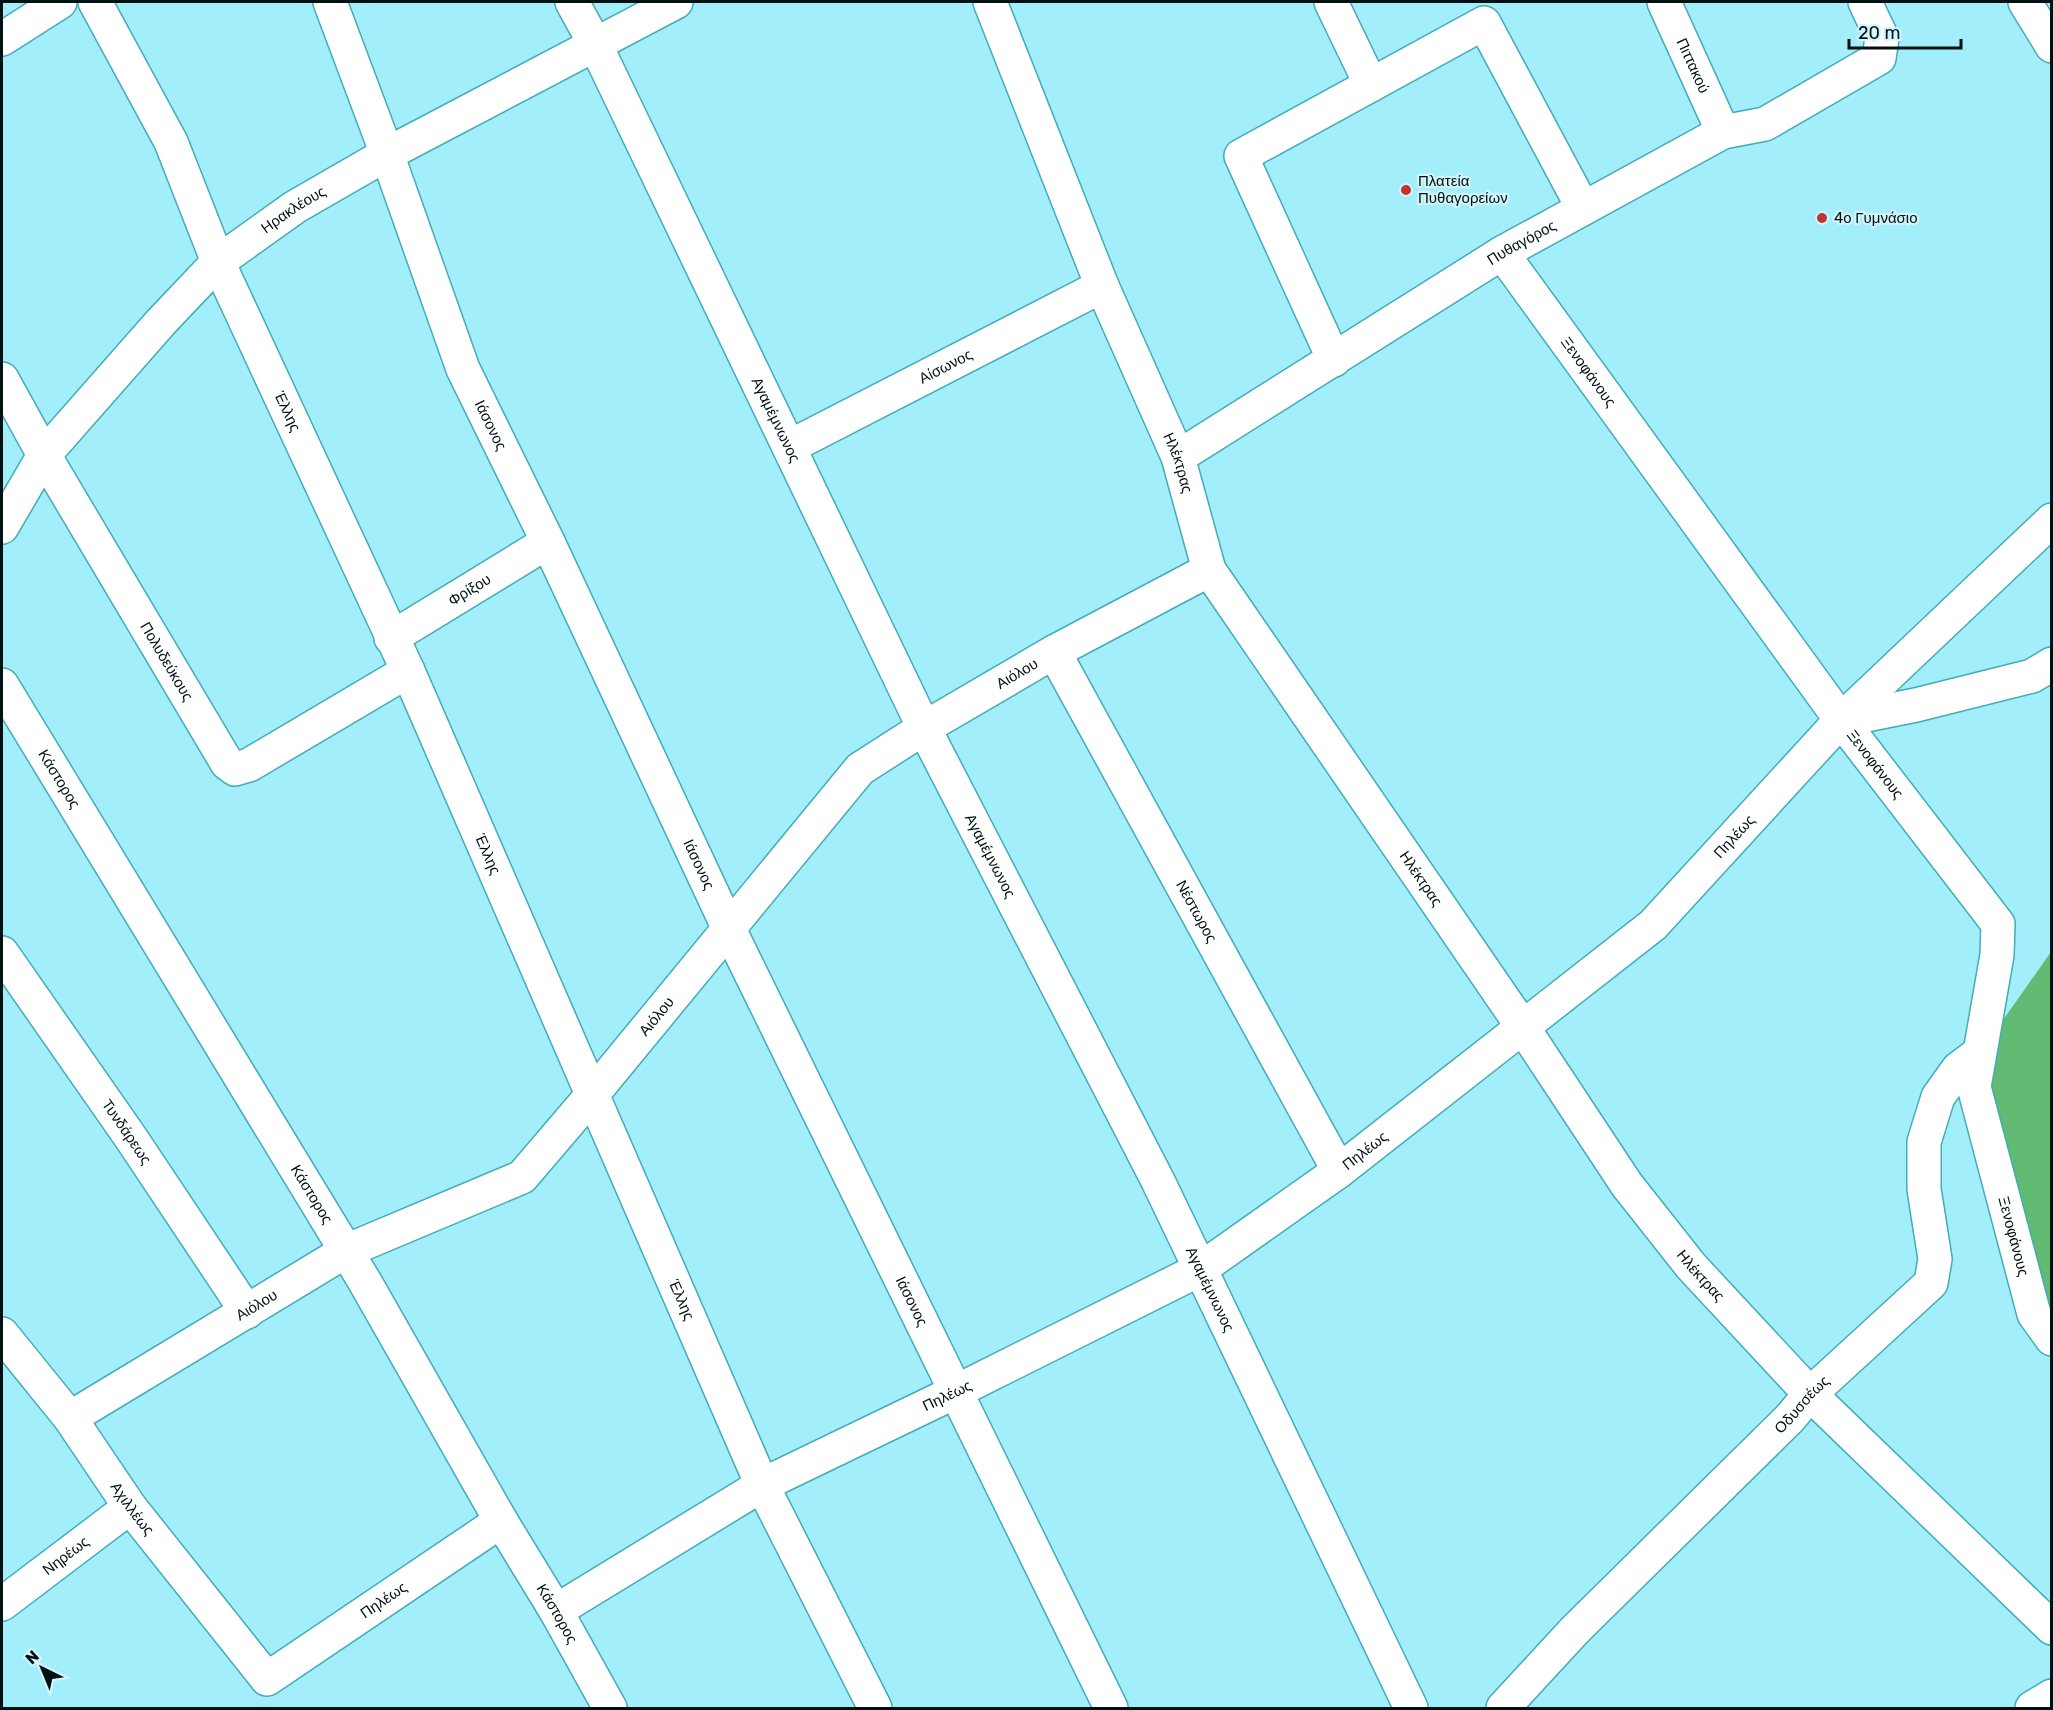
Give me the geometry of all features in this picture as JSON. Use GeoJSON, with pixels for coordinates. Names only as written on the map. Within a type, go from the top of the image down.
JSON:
{"type":"FeatureCollection","features":[{"type":"Feature","properties":{"kind":"street"},"geometry":{"type":"LineString","coordinates":[[2,39],[60,2]]}},
{"type":"Feature","properties":{"kind":"street","name":"Έλλης"},"geometry":{"type":"LineString","coordinates":[[95,2],[171,142],[218,262],[408,671],[762,1485],[875,1708]]}},
{"type":"Feature","properties":{"kind":"street","name":"Ιάσονος"},"geometry":{"type":"LineString","coordinates":[[330,2],[464,369],[548,542],[729,929],[1111,1708]]}},
{"type":"Feature","properties":{"kind":"street","name":"Αγαμέμνωνος"},"geometry":{"type":"LineString","coordinates":[[572,2],[595,44],[924,728],[1158,1181],[1411,1708]]}},
{"type":"Feature","properties":{"kind":"street","name":"Ηρακλέους"},"geometry":{"type":"LineString","coordinates":[[2,527],[44,455],[161,322],[218,262],[295,207],[387,154],[676,2]]}},
{"type":"Feature","properties":{"kind":"street","name":"Ηλέκτρας"},"geometry":{"type":"LineString","coordinates":[[990,2],[1102,286],[1178,457],[1209,570],[1522,1026],[1628,1185],[1691,1266],[1810,1394],[2052,1628]]}},
{"type":"Feature","properties":{"kind":"street"},"geometry":{"type":"LineString","coordinates":[[1330,2],[1371,85]]}},
{"type":"Feature","properties":{"kind":"street","name":"Πιττακού"},"geometry":{"type":"LineString","coordinates":[[1664,2],[1723,132]]}},
{"type":"Feature","properties":{"kind":"street","name":"Πυθαγόρος"},"geometry":{"type":"LineString","coordinates":[[1178,457],[1502,253],[1723,132],[1766,124],[1879,58],[1882,38],[1865,2]]}},
{"type":"Feature","properties":{"kind":"street"},"geometry":{"type":"LineString","coordinates":[[2025,2],[2052,46]]}},
{"type":"Feature","properties":{"kind":"street"},"geometry":{"type":"LineString","coordinates":[[1334,360],[1242,156],[1484,22],[1583,208]]}},
{"type":"Feature","properties":{"kind":"street","name":"Ξενοφάνους"},"geometry":{"type":"LineString","coordinates":[[1502,253],[1841,720],[1998,924],[1996,955],[1974,1087],[2034,1314],[2052,1339]]}},
{"type":"Feature","properties":{"kind":"street","name":"Αίσωνος"},"geometry":{"type":"LineString","coordinates":[[789,447],[1102,286]]}},
{"type":"Feature","properties":{"kind":"street","name":"Πολυδεύκους"},"geometry":{"type":"LineString","coordinates":[[2,379],[44,455],[227,763],[235,769],[249,765],[408,671]]}},
{"type":"Feature","properties":{"kind":"street","name":"Πηλέως"},"geometry":{"type":"LineString","coordinates":[[556,1611],[762,1485],[1199,1270],[1339,1171],[1653,925],[1841,720],[2052,520]]}},
{"type":"Feature","properties":{"kind":"street","name":"Φρίξου"},"geometry":{"type":"LineString","coordinates":[[391,638],[548,542]]}},
{"type":"Feature","properties":{"kind":"street","name":"Αιόλου"},"geometry":{"type":"LineString","coordinates":[[70,1418],[346,1251],[522,1177],[860,770],[924,728],[1054,652],[1209,570]]}},
{"type":"Feature","properties":{"kind":"street","name":"Νέστωρος"},"geometry":{"type":"LineString","coordinates":[[1054,652],[1339,1171]]}},
{"type":"Feature","properties":{"kind":"street"},"geometry":{"type":"LineString","coordinates":[[1841,720],[1916,705],[2032,676],[2052,664]]}},
{"type":"Feature","properties":{"kind":"street","name":"Κάστορος"},"geometry":{"type":"LineString","coordinates":[[2,685],[346,1251],[610,1708]]}},
{"type":"Feature","properties":{"kind":"street","name":"Τυνδάρεως"},"geometry":{"type":"LineString","coordinates":[[2,953],[131,1138],[247,1312]]}},
{"type":"Feature","properties":{"kind":"street","name":"Οδυσσέως"},"geometry":{"type":"LineString","coordinates":[[1503,1708],[1575,1630],[1790,1418],[1810,1394],[1931,1283],[1935,1259],[1924,1189],[1924,1142],[1938,1097],[1958,1068],[1978,1054]]}},
{"type":"Feature","properties":{"kind":"street","name":"Αχιλλέως"},"geometry":{"type":"LineString","coordinates":[[2,1334],[70,1418],[130,1507],[267,1679]]}},
{"type":"Feature","properties":{"kind":"street","name":"Νηρέως"},"geometry":{"type":"LineString","coordinates":[[2,1604],[130,1507]]}},
{"type":"Feature","properties":{"kind":"street","name":"Πηλέως"},"geometry":{"type":"LineString","coordinates":[[267,1679],[501,1521]]}},
{"type":"Feature","properties":{"kind":"street"},"geometry":{"type":"LineString","coordinates":[[2032,1708],[2052,1696]]}},
{"type":"Feature","properties":{"kind":"green space"},"geometry":{"type":"Polygon","coordinates":[[[2051,952],[2051,1316],[1985,1086],[1991,1037],[2051,952]]]}},
{"type":"Feature","properties":{"kind":"place","name":"Πλατεία Πυθαγορείων"},"geometry":{"type":"Point","coordinates":[1406,190]}},
{"type":"Feature","properties":{"kind":"place","name":"4ο Γυμνάσιο"},"geometry":{"type":"Point","coordinates":[1822,218]}}]}
